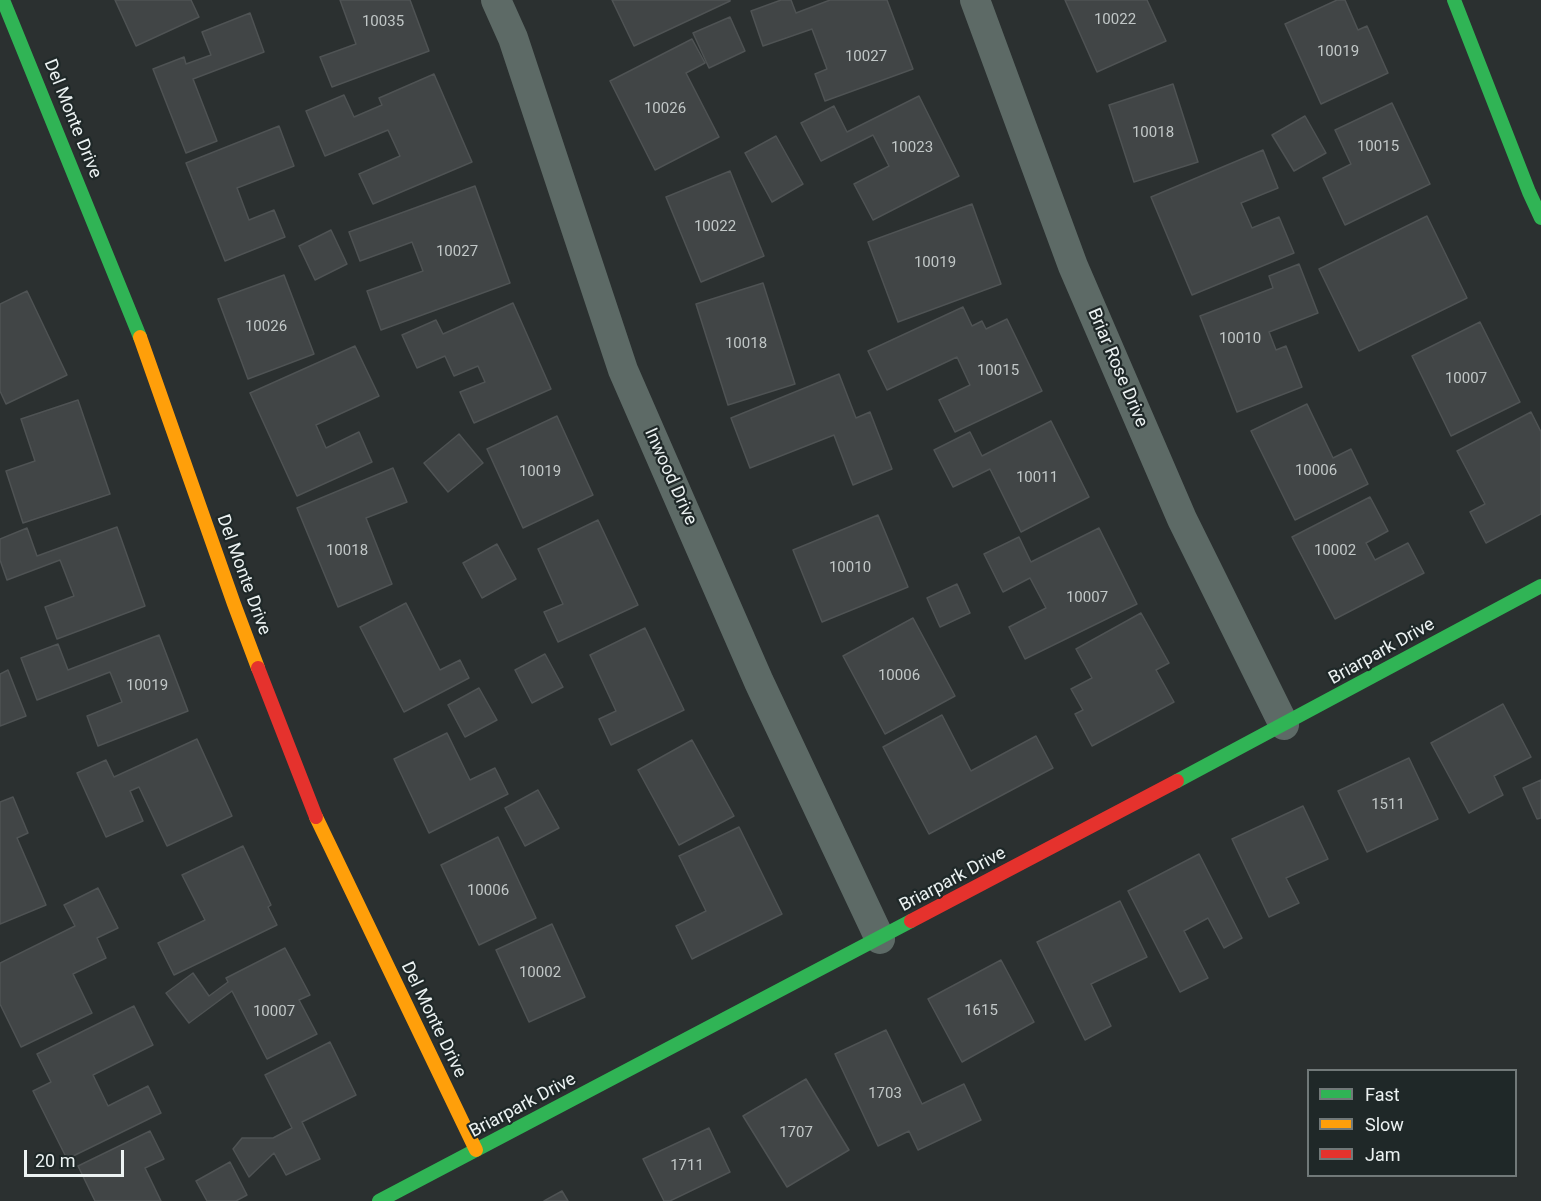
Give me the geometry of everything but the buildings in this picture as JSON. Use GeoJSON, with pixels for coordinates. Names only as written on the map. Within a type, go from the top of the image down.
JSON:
{"type":"FeatureCollection","features":[{"type":"Feature","properties":{"kind":"street","name":"Del Monte Drive"},"geometry":{"type":"LineString","coordinates":[[3,0],[135,322],[234,604],[321,831],[476,1150]]}},
{"type":"Feature","properties":{"kind":"street","name":"Inwood Drive"},"geometry":{"type":"LineString","coordinates":[[496,0],[513,38],[623,370],[759,682],[880,939]]}},
{"type":"Feature","properties":{"kind":"street","name":"Briar Rose Drive"},"geometry":{"type":"LineString","coordinates":[[975,0],[1073,266],[1182,519],[1284,725]]}},
{"type":"Feature","properties":{"kind":"street"},"geometry":{"type":"LineString","coordinates":[[1454,0],[1541,218]]}},
{"type":"Feature","properties":{"kind":"street","name":"Briarpark Drive"},"geometry":{"type":"LineString","coordinates":[[379,1201],[880,939],[1541,586]]}},
{"type":"Feature","properties":{"kind":"traffic: fast"},"geometry":{"type":"LineString","coordinates":[[3,0],[140,337]]}},
{"type":"Feature","properties":{"kind":"traffic: fast"},"geometry":{"type":"LineString","coordinates":[[1454,0],[1541,218]]}},
{"type":"Feature","properties":{"kind":"traffic: fast"},"geometry":{"type":"LineString","coordinates":[[1177,781],[1541,586]]}},
{"type":"Feature","properties":{"kind":"traffic: fast"},"geometry":{"type":"LineString","coordinates":[[379,1201],[911,921]]}},
{"type":"Feature","properties":{"kind":"traffic: slow"},"geometry":{"type":"LineString","coordinates":[[140,337],[258,668]]}},
{"type":"Feature","properties":{"kind":"traffic: slow"},"geometry":{"type":"LineString","coordinates":[[316,817],[476,1150]]}},
{"type":"Feature","properties":{"kind":"traffic: jam"},"geometry":{"type":"LineString","coordinates":[[258,668],[316,817]]}},
{"type":"Feature","properties":{"kind":"traffic: jam"},"geometry":{"type":"LineString","coordinates":[[911,921],[1177,781]]}}]}
